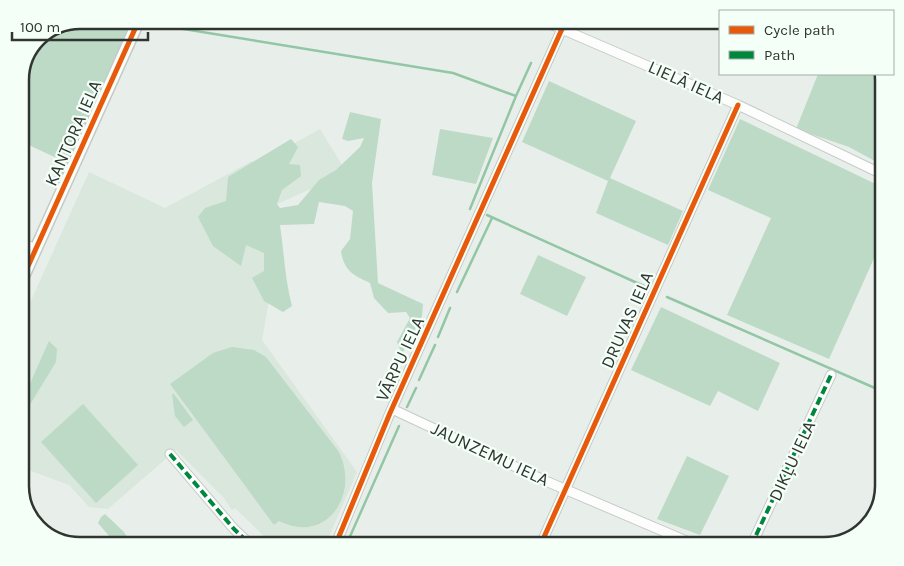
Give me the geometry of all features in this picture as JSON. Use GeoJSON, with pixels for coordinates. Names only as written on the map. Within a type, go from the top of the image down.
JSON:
{"type":"FeatureCollection","features":[{"type":"Feature","properties":{"kind":"main road","name":"KANTORA IELA"},"geometry":{"type":"LineString","coordinates":[[29,264],[135,29]]}},
{"type":"Feature","properties":{"kind":"street","name":"LIELĀ IELA"},"geometry":{"type":"LineString","coordinates":[[562,29],[738,105],[875,171]]}},
{"type":"Feature","properties":{"kind":"street","name":"VĀRPU IELA"},"geometry":{"type":"LineString","coordinates":[[339,537],[392,409],[562,29]]}},
{"type":"Feature","properties":{"kind":"street","name":"DRUVAS IELA"},"geometry":{"type":"LineString","coordinates":[[544,537],[738,105]]}},
{"type":"Feature","properties":{"kind":"street"},"geometry":{"type":"LineString","coordinates":[[29,246],[36,249]]}},
{"type":"Feature","properties":{"kind":"street","name":"DIKĻU IELA"},"geometry":{"type":"LineString","coordinates":[[756,537],[831,375]]}},
{"type":"Feature","properties":{"kind":"street","name":"JAUNZEMU IELA"},"geometry":{"type":"LineString","coordinates":[[392,409],[565,489],[677,537]]}},
{"type":"Feature","properties":{"kind":"street"},"geometry":{"type":"LineString","coordinates":[[170,454],[242,537]]}},
{"type":"Feature","properties":{"kind":"shaded area"},"geometry":{"type":"Polygon","coordinates":[[[320,129],[347,173],[277,204],[275,267],[262,340],[357,472],[329,537],[265,537],[235,508],[232,510],[223,497],[176,450],[108,509],[89,507],[69,485],[29,470],[29,305],[89,172],[165,208],[252,161],[255,165],[320,129]]]}},
{"type":"Feature","properties":{"kind":"green space"},"geometry":{"type":"Polygon","coordinates":[[[73,29],[129,29],[62,178],[57,181],[54,179],[61,160],[29,145],[29,76],[30,66],[34,57],[46,41],[63,31],[73,29]]]}},
{"type":"Feature","properties":{"kind":"green space"},"geometry":{"type":"Polygon","coordinates":[[[818,75],[875,75],[875,161],[849,147],[796,129],[818,75]]]}},
{"type":"Feature","properties":{"kind":"green space"},"geometry":{"type":"Polygon","coordinates":[[[549,81],[636,121],[610,178],[683,211],[668,245],[596,213],[608,181],[522,142],[549,81]]]}},
{"type":"Feature","properties":{"kind":"green space"},"geometry":{"type":"Polygon","coordinates":[[[350,112],[381,119],[372,183],[378,283],[423,304],[422,316],[402,354],[397,342],[410,318],[406,312],[388,313],[374,298],[370,283],[350,272],[342,258],[341,251],[350,239],[353,211],[345,206],[319,202],[314,224],[280,225],[286,276],[292,306],[283,312],[264,301],[252,278],[264,271],[264,253],[246,245],[241,266],[213,246],[198,217],[205,208],[226,201],[228,177],[291,139],[298,147],[289,164],[300,165],[301,176],[282,190],[277,204],[280,208],[298,205],[319,180],[336,170],[360,147],[364,138],[348,141],[342,139],[350,112]]]}},
{"type":"Feature","properties":{"kind":"green space"},"geometry":{"type":"Polygon","coordinates":[[[740,119],[875,184],[875,256],[829,359],[727,315],[771,218],[708,190],[740,119]]]}},
{"type":"Feature","properties":{"kind":"green space"},"geometry":{"type":"Polygon","coordinates":[[[440,129],[493,138],[476,184],[432,175],[440,129]]]}},
{"type":"Feature","properties":{"kind":"green space"},"geometry":{"type":"Polygon","coordinates":[[[538,255],[586,277],[567,316],[520,294],[538,255]]]}},
{"type":"Feature","properties":{"kind":"green space"},"geometry":{"type":"Polygon","coordinates":[[[661,307],[780,363],[758,411],[718,391],[710,406],[631,370],[661,307]]]}},
{"type":"Feature","properties":{"kind":"green space"},"geometry":{"type":"Polygon","coordinates":[[[49,341],[57,349],[56,362],[29,406],[29,386],[49,341]]]}},
{"type":"Feature","properties":{"kind":"green space"},"geometry":{"type":"Polygon","coordinates":[[[232,347],[254,350],[266,357],[339,452],[344,468],[345,484],[342,499],[334,512],[324,521],[311,526],[296,527],[279,521],[274,525],[170,384],[213,353],[232,347]]]}},
{"type":"Feature","properties":{"kind":"green space"},"geometry":{"type":"Polygon","coordinates":[[[172,394],[174,394],[193,420],[184,427],[175,416],[172,394]]]}},
{"type":"Feature","properties":{"kind":"green space"},"geometry":{"type":"Polygon","coordinates":[[[83,404],[138,465],[96,503],[41,442],[83,404]]]}},
{"type":"Feature","properties":{"kind":"green space"},"geometry":{"type":"Polygon","coordinates":[[[687,456],[729,476],[700,535],[657,519],[687,456]]]}},
{"type":"Feature","properties":{"kind":"green space"},"geometry":{"type":"Polygon","coordinates":[[[105,514],[127,537],[110,537],[98,523],[105,514]]]}},
{"type":"Feature","properties":{"kind":"waterway"},"geometry":{"type":"LineString","coordinates":[[184,29],[453,73],[516,96],[531,63]]}},
{"type":"Feature","properties":{"kind":"waterway"},"geometry":{"type":"LineString","coordinates":[[470,209],[516,96]]}},
{"type":"Feature","properties":{"kind":"waterway"},"geometry":{"type":"LineString","coordinates":[[487,215],[646,287]]}},
{"type":"Feature","properties":{"kind":"waterway"},"geometry":{"type":"LineString","coordinates":[[457,292],[492,218]]}},
{"type":"Feature","properties":{"kind":"waterway"},"geometry":{"type":"LineString","coordinates":[[667,297],[875,388]]}},
{"type":"Feature","properties":{"kind":"waterway"},"geometry":{"type":"LineString","coordinates":[[438,337],[450,308]]}},
{"type":"Feature","properties":{"kind":"waterway"},"geometry":{"type":"LineString","coordinates":[[419,380],[435,345]]}},
{"type":"Feature","properties":{"kind":"waterway"},"geometry":{"type":"LineString","coordinates":[[407,407],[416,388]]}},
{"type":"Feature","properties":{"kind":"waterway"},"geometry":{"type":"LineString","coordinates":[[350,537],[399,426]]}},
{"type":"Feature","properties":{"kind":"marked path"},"geometry":{"type":"LineString","coordinates":[[755,537],[831,375]]}},
{"type":"Feature","properties":{"kind":"marked path"},"geometry":{"type":"LineString","coordinates":[[170,454],[242,537]]}},
{"type":"Feature","properties":{"kind":"cycle path"},"geometry":{"type":"LineString","coordinates":[[29,264],[135,29]]}},
{"type":"Feature","properties":{"kind":"cycle path"},"geometry":{"type":"LineString","coordinates":[[339,537],[390,413],[562,29]]}},
{"type":"Feature","properties":{"kind":"cycle path"},"geometry":{"type":"LineString","coordinates":[[544,537],[738,105]]}}]}
